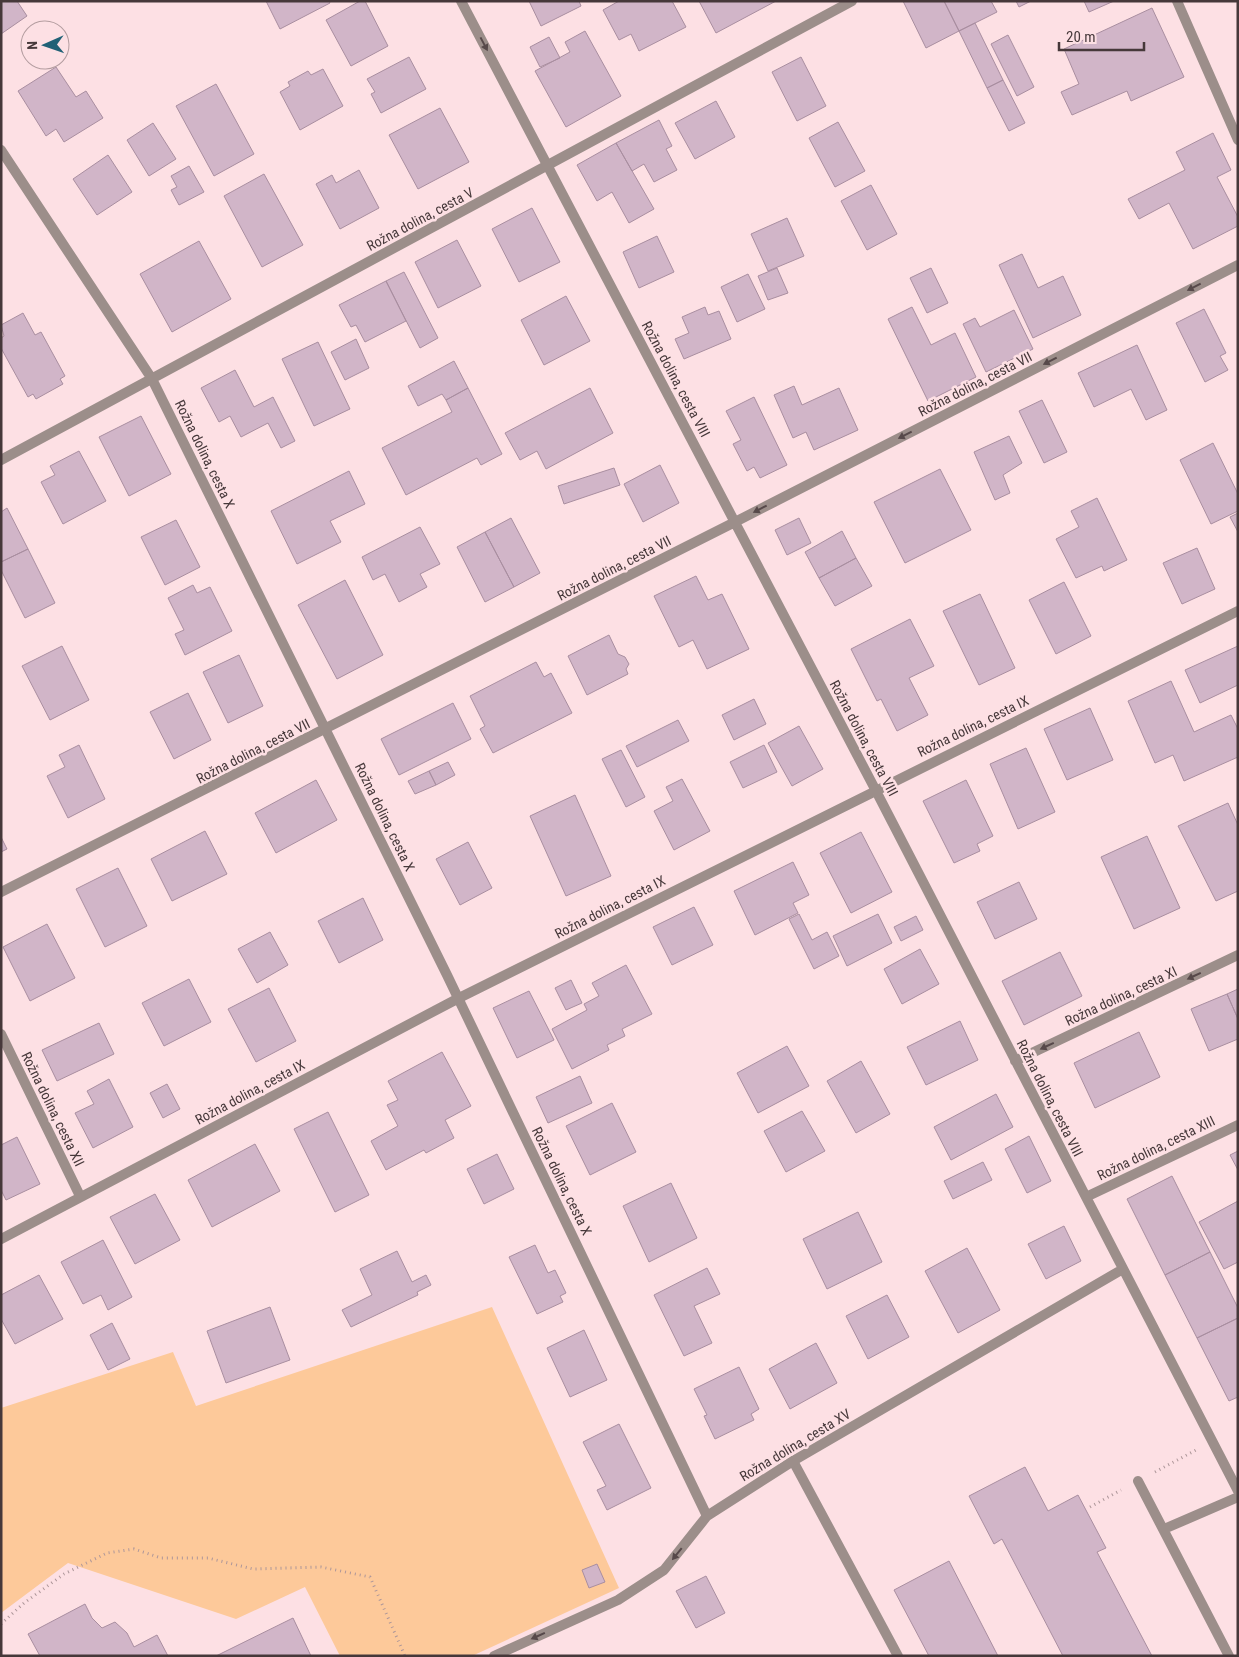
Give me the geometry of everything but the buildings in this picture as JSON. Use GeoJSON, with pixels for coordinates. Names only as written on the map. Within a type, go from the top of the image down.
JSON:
{"type":"FeatureCollection","features":[{"type":"Feature","properties":{"kind":"street","name":"Rožna dolina, cesta VIII"},"geometry":{"type":"LineString","coordinates":[[461,1],[875,790],[1237,1487]]}},
{"type":"Feature","properties":{"kind":"street","name":"Rožna dolina, cesta V"},"geometry":{"type":"LineString","coordinates":[[1,460],[852,1]]}},
{"type":"Feature","properties":{"kind":"street"},"geometry":{"type":"LineString","coordinates":[[1176,1],[1238,140]]}},
{"type":"Feature","properties":{"kind":"street","name":"Rožna dolina, cesta X"},"geometry":{"type":"LineString","coordinates":[[1,150],[152,379],[458,998],[707,1516]]}},
{"type":"Feature","properties":{"kind":"street","name":"Rožna dolina, cesta VII"},"geometry":{"type":"LineString","coordinates":[[1,892],[735,522],[1238,265]]}},
{"type":"Feature","properties":{"kind":"street","name":"Rožna dolina, cesta IX"},"geometry":{"type":"LineString","coordinates":[[1,1239],[458,998],[1238,611]]}},
{"type":"Feature","properties":{"kind":"street","name":"Rožna dolina, cesta XI"},"geometry":{"type":"LineString","coordinates":[[1015,1060],[1238,955]]}},
{"type":"Feature","properties":{"kind":"street","name":"Rožna dolina, cesta XII"},"geometry":{"type":"LineString","coordinates":[[1,1034],[80,1196]]}},
{"type":"Feature","properties":{"kind":"street","name":"Rožna dolina, cesta XIII"},"geometry":{"type":"LineString","coordinates":[[1086,1197],[1238,1125]]}},
{"type":"Feature","properties":{"kind":"street","name":"Rožna dolina, cesta XV"},"geometry":{"type":"LineString","coordinates":[[494,1656],[618,1600],[664,1570],[707,1516],[793,1461],[1123,1269]]}},
{"type":"Feature","properties":{"kind":"street"},"geometry":{"type":"LineString","coordinates":[[793,1461],[898,1656]]}},
{"type":"Feature","properties":{"kind":"street"},"geometry":{"type":"LineString","coordinates":[[1138,1481],[1229,1656]]}},
{"type":"Feature","properties":{"kind":"street"},"geometry":{"type":"LineString","coordinates":[[1164,1529],[1238,1497]]}},
{"type":"Feature","properties":{"kind":"path"},"geometry":{"type":"LineString","coordinates":[[1,1624],[24,1603],[64,1574],[107,1553],[134,1549],[161,1558],[208,1558],[253,1569],[321,1567],[370,1578],[405,1656]]}},
{"type":"Feature","properties":{"kind":"shaded area"},"geometry":{"type":"Polygon","coordinates":[[[492,1307],[619,1588],[472,1656],[340,1656],[305,1587],[236,1619],[68,1563],[1,1613],[1,1408],[173,1352],[196,1406],[492,1307]]]}}]}
